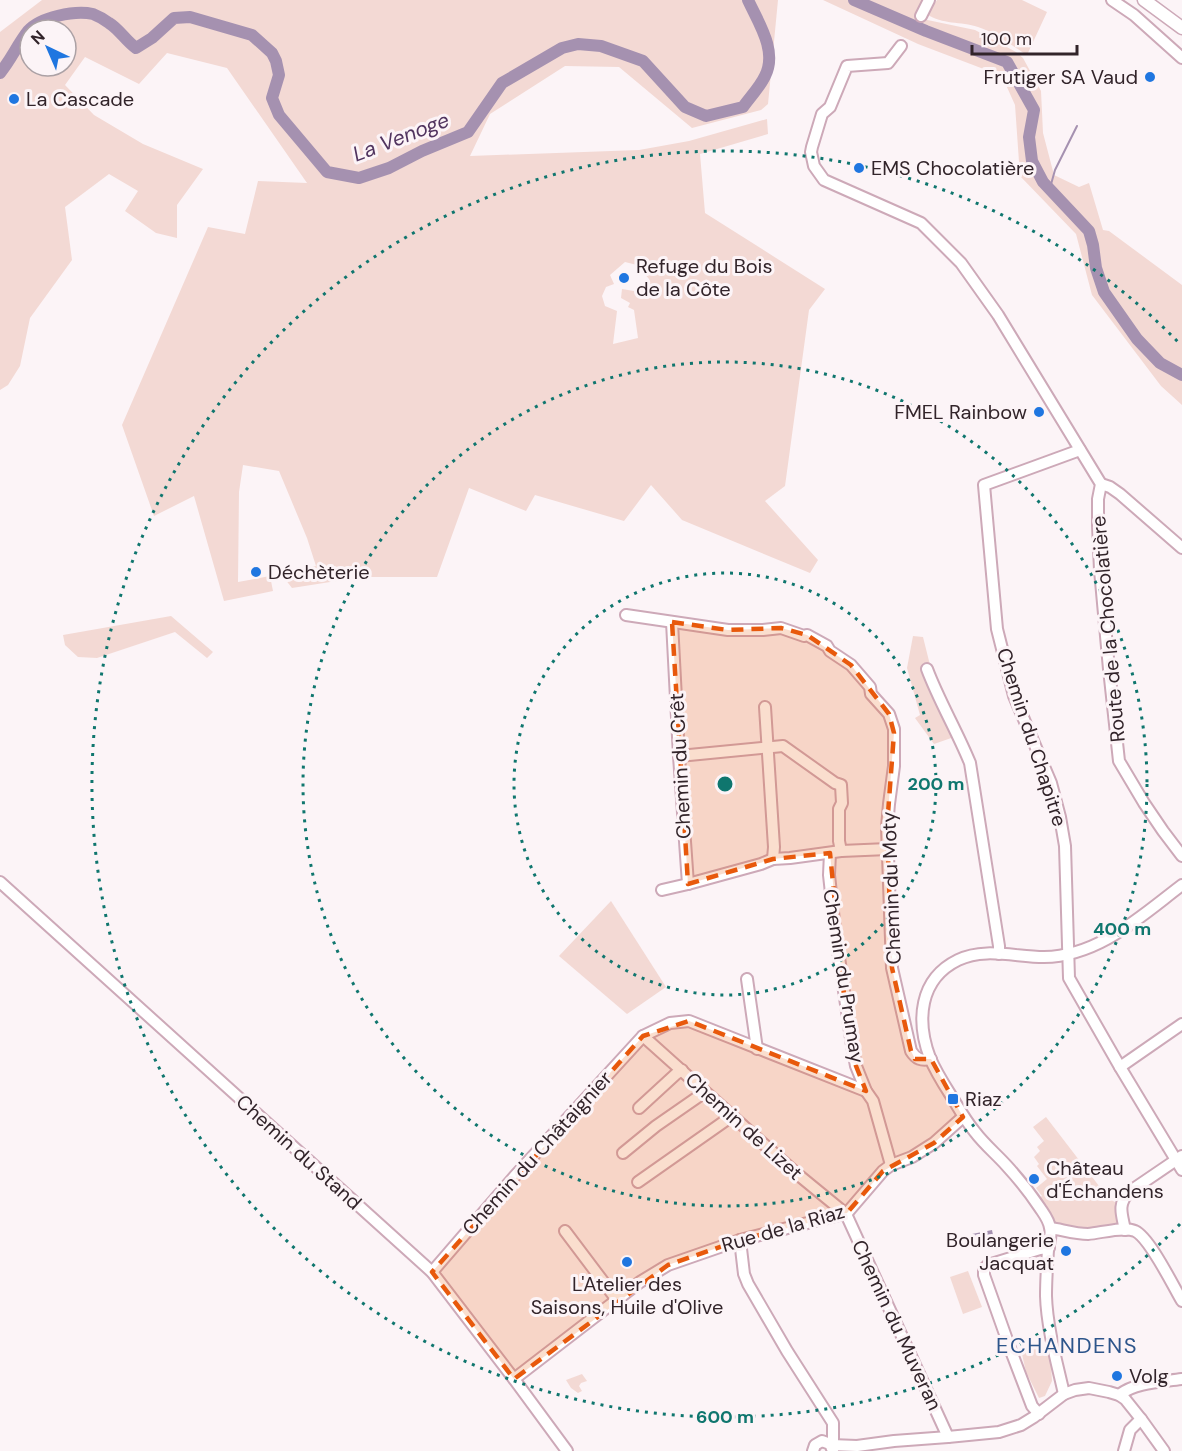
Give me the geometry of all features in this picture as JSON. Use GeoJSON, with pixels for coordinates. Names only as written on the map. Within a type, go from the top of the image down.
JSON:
{"type":"FeatureCollection","features":[{"type":"Feature","properties":{"kind":"main road"},"geometry":{"type":"LineString","coordinates":[[1144,0],[1182,28]]}},
{"type":"Feature","properties":{"kind":"street"},"geometry":{"type":"LineString","coordinates":[[921,16],[929,0]]}},
{"type":"Feature","properties":{"kind":"street"},"geometry":{"type":"LineString","coordinates":[[1112,0],[1134,15],[1182,58]]}},
{"type":"Feature","properties":{"kind":"street"},"geometry":{"type":"LineString","coordinates":[[900,46],[888,63],[846,66],[830,106],[822,114],[819,122],[811,152],[814,166],[824,180],[921,223],[961,263],[998,315],[1101,484],[1120,494],[1182,548]]}},
{"type":"Feature","properties":{"kind":"street","name":"Chemin du Chapitre"},"geometry":{"type":"LineString","coordinates":[[1080,450],[984,485],[998,629],[1014,696],[1051,783],[1060,817],[1065,846],[1069,978],[1120,1067],[1180,1162]]}},
{"type":"Feature","properties":{"kind":"street","name":"Route de la Chocolatière"},"geometry":{"type":"LineString","coordinates":[[1101,484],[1098,500],[1100,570],[1119,761],[1144,803],[1182,856]]}},
{"type":"Feature","properties":{"kind":"street","name":"Chemin du Moty"},"geometry":{"type":"LineString","coordinates":[[626,615],[728,630],[781,628],[807,635],[827,646],[830,651],[851,665],[889,714],[894,729],[894,766],[889,804],[888,849],[892,968],[911,1051],[918,1059],[931,1059]]}},
{"type":"Feature","properties":{"kind":"street","name":"Chemin du Crêt"},"geometry":{"type":"LineString","coordinates":[[672,622],[688,884]]}},
{"type":"Feature","properties":{"kind":"street"},"geometry":{"type":"LineString","coordinates":[[927,669],[970,763],[999,954]]}},
{"type":"Feature","properties":{"kind":"street"},"geometry":{"type":"LineString","coordinates":[[765,707],[773,859]]}},
{"type":"Feature","properties":{"kind":"street","name":"Chemin du Prumay"},"geometry":{"type":"LineString","coordinates":[[767,748],[783,746],[835,783],[842,784],[842,803],[839,808],[840,840],[829,875],[844,995],[856,1066],[866,1091],[873,1101],[891,1165]]}},
{"type":"Feature","properties":{"kind":"street"},"geometry":{"type":"LineString","coordinates":[[679,756],[767,748]]}},
{"type":"Feature","properties":{"kind":"street"},"geometry":{"type":"LineString","coordinates":[[662,890],[773,859],[888,849]]}},
{"type":"Feature","properties":{"kind":"street","name":"Chemin du Stand"},"geometry":{"type":"LineString","coordinates":[[0,882],[432,1272],[567,1451]]}},
{"type":"Feature","properties":{"kind":"street"},"geometry":{"type":"LineString","coordinates":[[1064,1394],[1047,1304],[1048,1248],[1051,1228],[1035,1200],[963,1117],[931,1059],[925,1040],[922,1016],[926,995],[931,984],[942,971],[959,959],[982,954],[1046,957],[1069,954],[1088,948],[1120,933],[1182,885]]}},
{"type":"Feature","properties":{"kind":"street"},"geometry":{"type":"LineString","coordinates":[[747,978],[757,1049]]}},
{"type":"Feature","properties":{"kind":"street"},"geometry":{"type":"LineString","coordinates":[[644,1036],[670,1023],[689,1021],[866,1091]]}},
{"type":"Feature","properties":{"kind":"street"},"geometry":{"type":"LineString","coordinates":[[1120,1067],[1182,1024]]}},
{"type":"Feature","properties":{"kind":"street","name":"Chemin du Châtaignier"},"geometry":{"type":"LineString","coordinates":[[432,1272],[514,1177],[644,1036]]}},
{"type":"Feature","properties":{"kind":"street","name":"Chemin de Lizet"},"geometry":{"type":"LineString","coordinates":[[644,1036],[796,1173],[846,1214]]}},
{"type":"Feature","properties":{"kind":"street"},"geometry":{"type":"LineString","coordinates":[[639,1108],[682,1070]]}},
{"type":"Feature","properties":{"kind":"street"},"geometry":{"type":"LineString","coordinates":[[623,1153],[656,1126],[705,1092]]}},
{"type":"Feature","properties":{"kind":"street"},"geometry":{"type":"LineString","coordinates":[[638,1182],[732,1116]]}},
{"type":"Feature","properties":{"kind":"street","name":"Rue de la Riaz"},"geometry":{"type":"LineString","coordinates":[[514,1379],[640,1282],[668,1265],[740,1240],[846,1214],[883,1171],[934,1143],[963,1117]]}},
{"type":"Feature","properties":{"kind":"street"},"geometry":{"type":"LineString","coordinates":[[1125,1230],[1121,1207],[1123,1199],[1129,1192],[1180,1162]]}},
{"type":"Feature","properties":{"kind":"street","name":"Chemin du Muveran"},"geometry":{"type":"LineString","coordinates":[[846,1214],[948,1437]]}},
{"type":"Feature","properties":{"kind":"street"},"geometry":{"type":"LineString","coordinates":[[1051,1228],[1086,1234],[1135,1231],[1157,1257],[1182,1301]]}},
{"type":"Feature","properties":{"kind":"street"},"geometry":{"type":"LineString","coordinates":[[566,1233],[617,1300]]}},
{"type":"Feature","properties":{"kind":"street"},"geometry":{"type":"LineString","coordinates":[[740,1240],[742,1263],[748,1284],[833,1423],[833,1441],[825,1446]]}},
{"type":"Feature","properties":{"kind":"street"},"geometry":{"type":"LineString","coordinates":[[1039,1414],[1032,1406],[1011,1351],[984,1275],[984,1269],[988,1265],[1048,1248]]}},
{"type":"Feature","properties":{"kind":"street"},"geometry":{"type":"LineString","coordinates":[[1119,1395],[1137,1386],[1182,1379]]}},
{"type":"Feature","properties":{"kind":"street"},"geometry":{"type":"LineString","coordinates":[[803,1451],[825,1446],[857,1446],[999,1432],[1021,1425],[1064,1394],[1089,1388],[1119,1395],[1127,1401],[1164,1451]]}},
{"type":"Feature","properties":{"kind":"street"},"geometry":{"type":"LineString","coordinates":[[1124,1451],[1130,1430],[1141,1419]]}},
{"type":"Feature","properties":{"kind":"street"},"geometry":{"type":"LineString","coordinates":[[844,1451],[857,1446]]}},
{"type":"Feature","properties":{"kind":"highlighted area"},"geometry":{"type":"Polygon","coordinates":[[[672,622],[728,630],[781,628],[807,635],[851,665],[889,714],[894,733],[887,827],[892,968],[911,1051],[915,1059],[931,1059],[963,1117],[934,1143],[883,1171],[847,1213],[740,1240],[668,1265],[514,1379],[432,1272],[643,1036],[689,1021],[866,1091],[856,1066],[844,995],[830,853],[773,859],[688,884],[672,622]]]}},
{"type":"Feature","properties":{"kind":"shaded area"},"geometry":{"type":"Polygon","coordinates":[[[42,0],[778,0],[768,104],[761,110],[692,128],[619,67],[565,66],[490,114],[470,156],[639,150],[689,141],[767,119],[768,134],[700,154],[705,213],[825,289],[809,310],[785,486],[765,501],[818,560],[810,573],[682,520],[651,485],[624,521],[535,495],[526,511],[469,488],[437,577],[362,577],[292,588],[281,574],[316,566],[307,538],[279,471],[243,465],[239,492],[238,582],[270,576],[273,591],[224,601],[194,496],[154,516],[122,425],[208,227],[245,234],[258,181],[307,183],[227,68],[167,53],[139,84],[85,57],[78,67],[78,18],[18,18],[42,0]],[[625,262],[610,275],[614,284],[606,287],[602,296],[605,306],[617,311],[613,344],[638,338],[634,310],[628,307],[630,303],[621,298],[622,289],[634,291],[649,285],[649,279],[637,265],[625,262]]]}},
{"type":"Feature","properties":{"kind":"shaded area"},"geometry":{"type":"Polygon","coordinates":[[[823,0],[926,0],[918,18],[975,30],[1023,58],[1041,91],[1043,133],[1054,175],[1079,187],[1089,183],[1103,230],[1109,231],[1182,285],[1182,405],[1161,386],[1092,295],[1076,234],[1020,176],[1015,105],[1002,76],[918,44],[823,0]]]}},
{"type":"Feature","properties":{"kind":"shaded area"},"geometry":{"type":"Polygon","coordinates":[[[937,0],[1022,0],[1047,12],[1027,55],[985,30],[972,25],[939,20],[927,14],[937,0]]]}},
{"type":"Feature","properties":{"kind":"shaded area"},"geometry":{"type":"Polygon","coordinates":[[[18,18],[18,78],[70,78],[65,85],[94,115],[143,144],[203,169],[177,205],[177,238],[156,233],[125,211],[138,191],[109,174],[65,207],[72,260],[30,318],[20,366],[8,385],[0,390],[0,32],[18,18]]]}},
{"type":"Feature","properties":{"kind":"shaded area"},"geometry":{"type":"Polygon","coordinates":[[[171,616],[213,652],[207,658],[175,632],[97,658],[78,657],[65,645],[63,635],[171,616]]]}},
{"type":"Feature","properties":{"kind":"shaded area"},"geometry":{"type":"Polygon","coordinates":[[[913,636],[923,637],[933,677],[957,736],[934,744],[915,718],[920,715],[907,668],[913,636]]]}},
{"type":"Feature","properties":{"kind":"shaded area"},"geometry":{"type":"Polygon","coordinates":[[[611,901],[666,987],[627,1014],[559,956],[611,901]]]}},
{"type":"Feature","properties":{"kind":"shaded area"},"geometry":{"type":"Polygon","coordinates":[[[1046,1117],[1109,1199],[1121,1205],[1122,1228],[1086,1231],[1054,1224],[1038,1199],[1042,1196],[1036,1188],[1047,1179],[1037,1166],[1039,1164],[1034,1157],[1040,1151],[1037,1147],[1044,1141],[1033,1127],[1046,1117]]]}},
{"type":"Feature","properties":{"kind":"shaded area"},"geometry":{"type":"Polygon","coordinates":[[[992,1230],[994,1240],[974,1243],[972,1234],[992,1230]]]}},
{"type":"Feature","properties":{"kind":"shaded area"},"geometry":{"type":"Polygon","coordinates":[[[968,1271],[982,1307],[963,1314],[950,1277],[968,1271]]]}},
{"type":"Feature","properties":{"kind":"shaded area"},"geometry":{"type":"Polygon","coordinates":[[[1046,1347],[1052,1381],[1045,1396],[1039,1398],[1026,1372],[1022,1354],[1030,1349],[1046,1347]]]}},
{"type":"Feature","properties":{"kind":"shaded area"},"geometry":{"type":"Polygon","coordinates":[[[582,1374],[587,1381],[581,1383],[579,1386],[582,1391],[578,1393],[566,1380],[582,1374]]]}},
{"type":"Feature","properties":{"kind":"waterway","name":"La Venoge"},"geometry":{"type":"LineString","coordinates":[[0,73],[28,31],[49,18],[68,14],[93,14],[113,26],[136,48],[152,38],[174,18],[190,17],[252,35],[272,53],[276,61],[279,75],[272,98],[279,115],[327,172],[359,178],[389,168],[468,132],[502,83],[562,48],[578,44],[601,46],[643,61],[685,107],[706,116],[743,107],[763,80],[769,57],[765,37],[748,0]]}},
{"type":"Feature","properties":{"kind":"waterway","name":"La Venoge"},"geometry":{"type":"LineString","coordinates":[[854,0],[1007,62],[1034,110],[1029,137],[1032,161],[1043,182],[1089,231],[1096,268],[1104,292],[1137,339],[1160,363],[1182,375]]}},
{"type":"Feature","properties":{"kind":"waterway"},"geometry":{"type":"LineString","coordinates":[[1050,188],[1055,170],[1077,126]]}},
{"type":"Feature","properties":{"kind":"place","name":"Frutiger SA Vaud"},"geometry":{"type":"Point","coordinates":[1150,77]}},
{"type":"Feature","properties":{"kind":"place","name":"La Cascade"},"geometry":{"type":"Point","coordinates":[14,99]}},
{"type":"Feature","properties":{"kind":"place","name":"EMS Chocolatière"},"geometry":{"type":"Point","coordinates":[859,168]}},
{"type":"Feature","properties":{"kind":"place","name":"Refuge du Bois de la Côte"},"geometry":{"type":"Point","coordinates":[624,278]}},
{"type":"Feature","properties":{"kind":"place","name":"FMEL Rainbow"},"geometry":{"type":"Point","coordinates":[1039,412]}},
{"type":"Feature","properties":{"kind":"place","name":"Déchèterie"},"geometry":{"type":"Point","coordinates":[256,572]}},
{"type":"Feature","properties":{"kind":"place","name":"Riaz"},"geometry":{"type":"Point","coordinates":[953,1099]}},
{"type":"Feature","properties":{"kind":"place","name":"Château d'Échandens"},"geometry":{"type":"Point","coordinates":[1034,1179]}},
{"type":"Feature","properties":{"kind":"place","name":"Boulangerie Jacquat"},"geometry":{"type":"Point","coordinates":[1066,1251]}},
{"type":"Feature","properties":{"kind":"place","name":"L'Atelier des Saisons, Huile d'Olive"},"geometry":{"type":"Point","coordinates":[627,1262]}},
{"type":"Feature","properties":{"kind":"place","name":"Volg"},"geometry":{"type":"Point","coordinates":[1117,1376]}},
{"type":"Feature","properties":{"kind":"district","name":"ECHANDENS"},"geometry":{"type":"Point","coordinates":[1067,1345]}}]}
